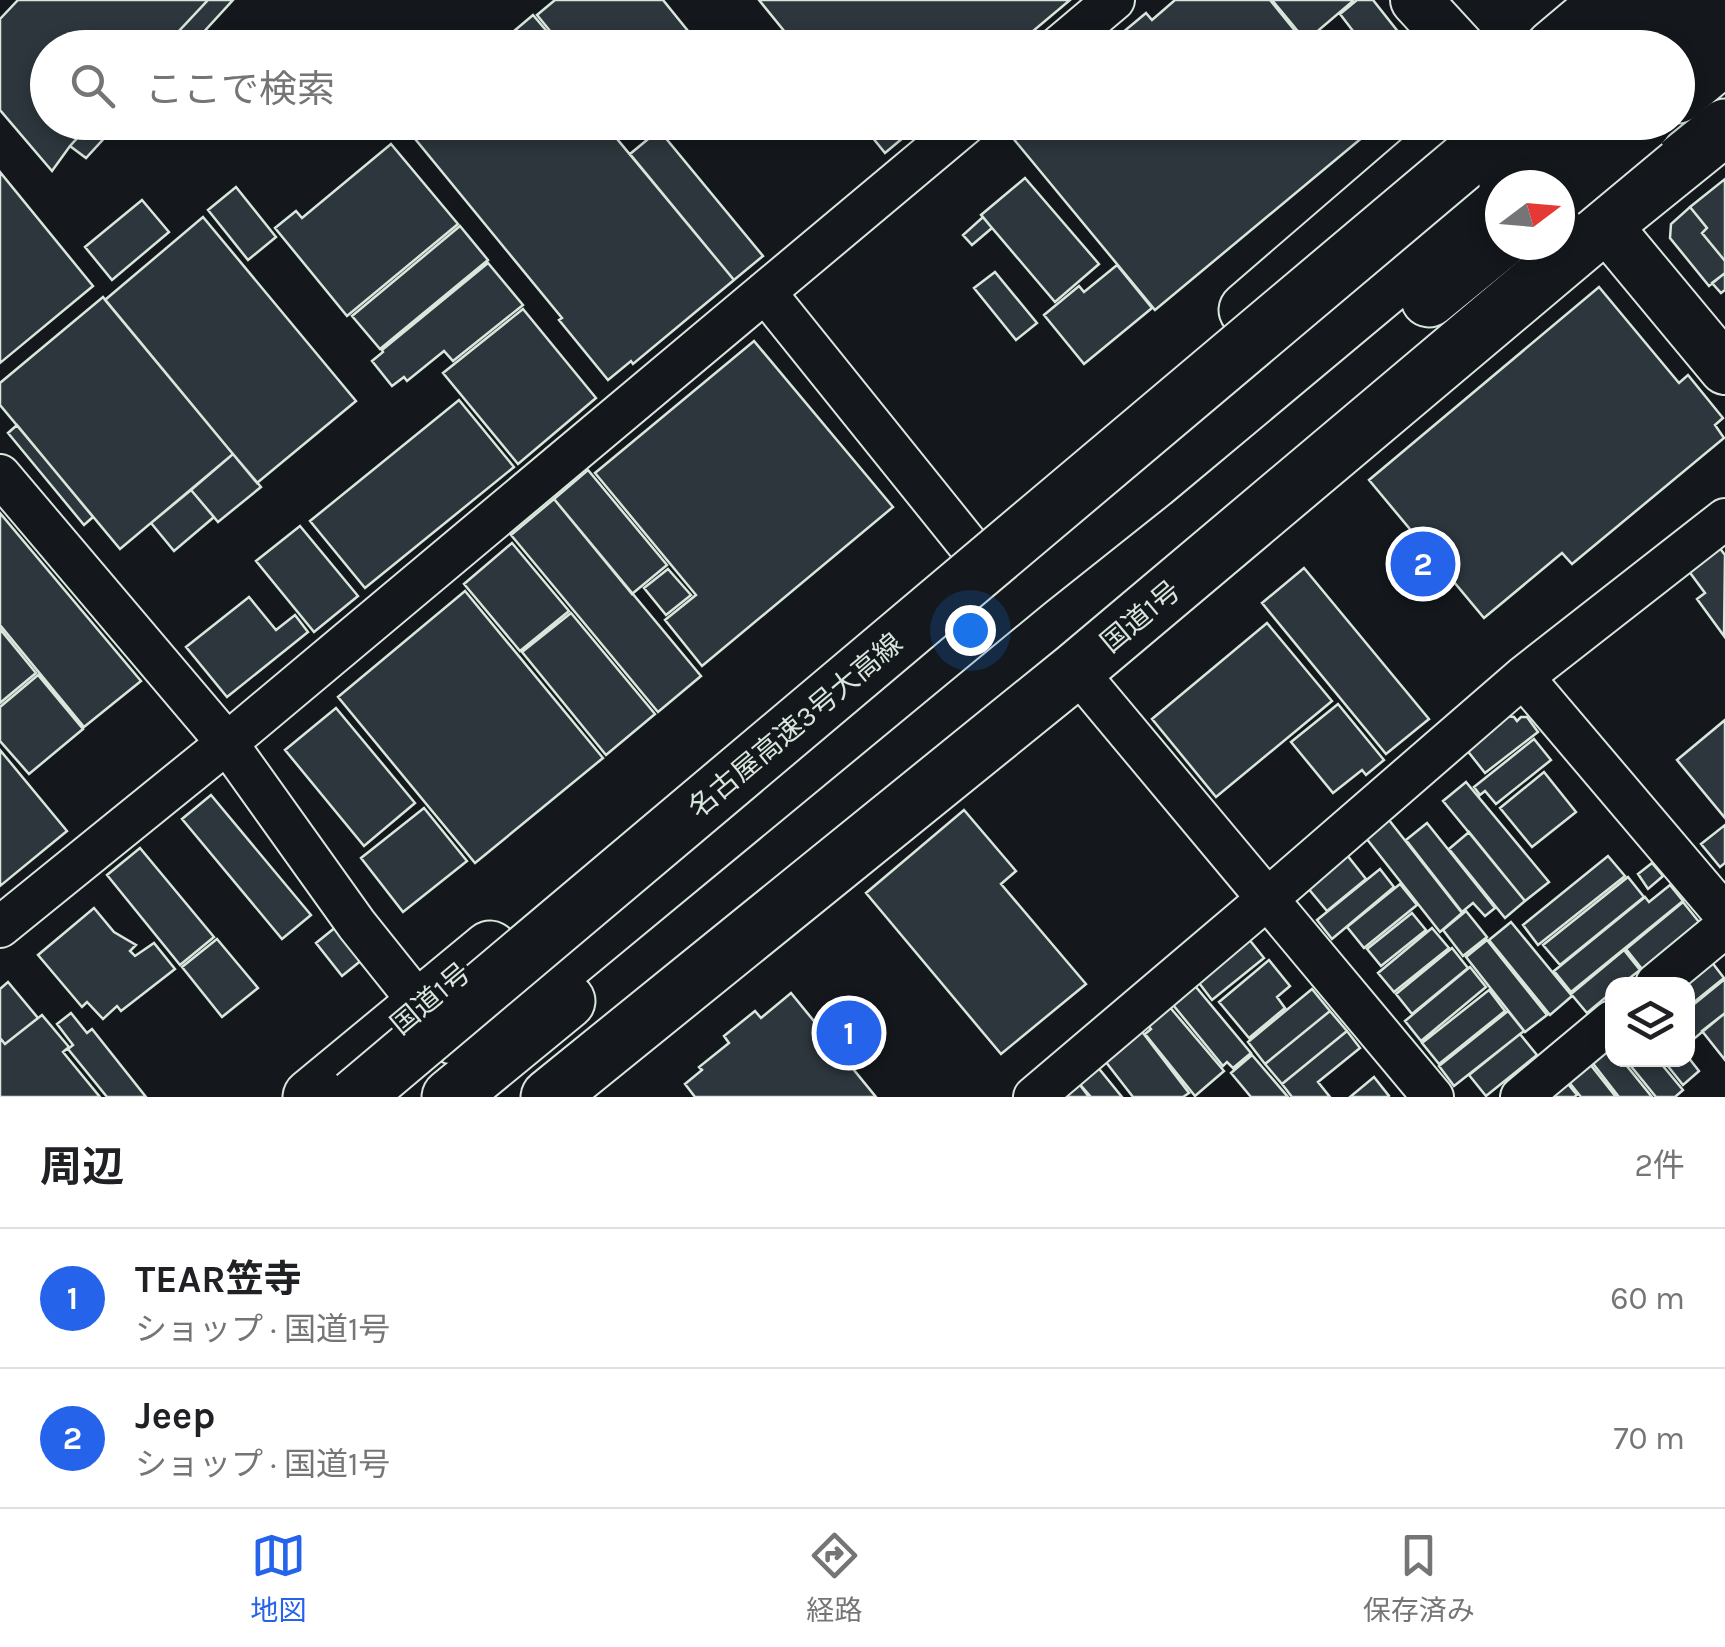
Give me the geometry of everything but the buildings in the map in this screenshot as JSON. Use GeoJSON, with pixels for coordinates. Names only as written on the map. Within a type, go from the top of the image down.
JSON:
{"type":"FeatureCollection","features":[{"type":"Feature","properties":{"kind":"highway"},"geometry":{"type":"LineString","coordinates":[[1575,30],[1610,0]]}},
{"type":"Feature","properties":{"kind":"highway"},"geometry":{"type":"LineString","coordinates":[[1624,30],[1660,0]]}},
{"type":"Feature","properties":{"kind":"highway"},"geometry":{"type":"LineString","coordinates":[[1691,30],[1725,1]]}},
{"type":"Feature","properties":{"kind":"highway"},"geometry":{"type":"LineString","coordinates":[[1695,81],[1725,56]]}},
{"type":"Feature","properties":{"kind":"highway","name":"国道1号"},"geometry":{"type":"LineString","coordinates":[[548,1097],[1076,670],[1725,127]]}},
{"type":"Feature","properties":{"kind":"highway","name":"国道1号"},"geometry":{"type":"LineString","coordinates":[[311,1097],[760,728],[1444,140]]}},
{"type":"Feature","properties":{"kind":"highway","name":"名古屋高速3号大高線"},"geometry":{"type":"LineString","coordinates":[[355,1097],[1491,140]]}},
{"type":"Feature","properties":{"kind":"highway"},"geometry":{"type":"LineString","coordinates":[[1525,170],[1561,140]]}},
{"type":"Feature","properties":{"kind":"highway"},"geometry":{"type":"LineString","coordinates":[[1575,180],[1622,140]]}},
{"type":"Feature","properties":{"kind":"highway"},"geometry":{"type":"LineString","coordinates":[[330,1097],[413,1058],[488,1016],[566,962],[1153,482],[1485,204]]}},
{"type":"Feature","properties":{"kind":"highway"},"geometry":{"type":"LineString","coordinates":[[450,1097],[1485,253]]}},
{"type":"Feature","properties":{"kind":"street"},"geometry":{"type":"LineString","coordinates":[[1079,30],[1114,0]]}},
{"type":"Feature","properties":{"kind":"street"},"geometry":{"type":"LineString","coordinates":[[1416,0],[1444,30]]}},
{"type":"Feature","properties":{"kind":"street"},"geometry":{"type":"LineString","coordinates":[[0,927],[226,743],[947,140]]}},
{"type":"Feature","properties":{"kind":"street"},"geometry":{"type":"LineString","coordinates":[[1538,140],[1725,369]]}},
{"type":"Feature","properties":{"kind":"street"},"geometry":{"type":"LineString","coordinates":[[765,292],[970,548]]}},
{"type":"Feature","properties":{"kind":"street"},"geometry":{"type":"LineString","coordinates":[[0,475],[226,743],[357,925],[421,1005]]}},
{"type":"Feature","properties":{"kind":"street"},"geometry":{"type":"LineString","coordinates":[[1034,1097],[1523,677],[1725,519]]}},
{"type":"Feature","properties":{"kind":"street"},"geometry":{"type":"LineString","coordinates":[[1076,670],[1433,1097]]}},
{"type":"Feature","properties":{"kind":"street"},"geometry":{"type":"LineString","coordinates":[[1523,677],[1725,915]]}},
{"type":"Feature","properties":{"kind":"street"},"geometry":{"type":"LineString","coordinates":[[1664,977],[1725,927]]}},
{"type":"Feature","properties":{"kind":"street"},"geometry":{"type":"LineString","coordinates":[[1521,1097],[1605,1027]]}},
{"type":"Feature","properties":{"kind":"place","name":"Jeep"},"geometry":{"type":"Point","coordinates":[1423,564]}},
{"type":"Feature","properties":{"kind":"place","name":"TEAR笠寺"},"geometry":{"type":"Point","coordinates":[849,1033]}}]}
